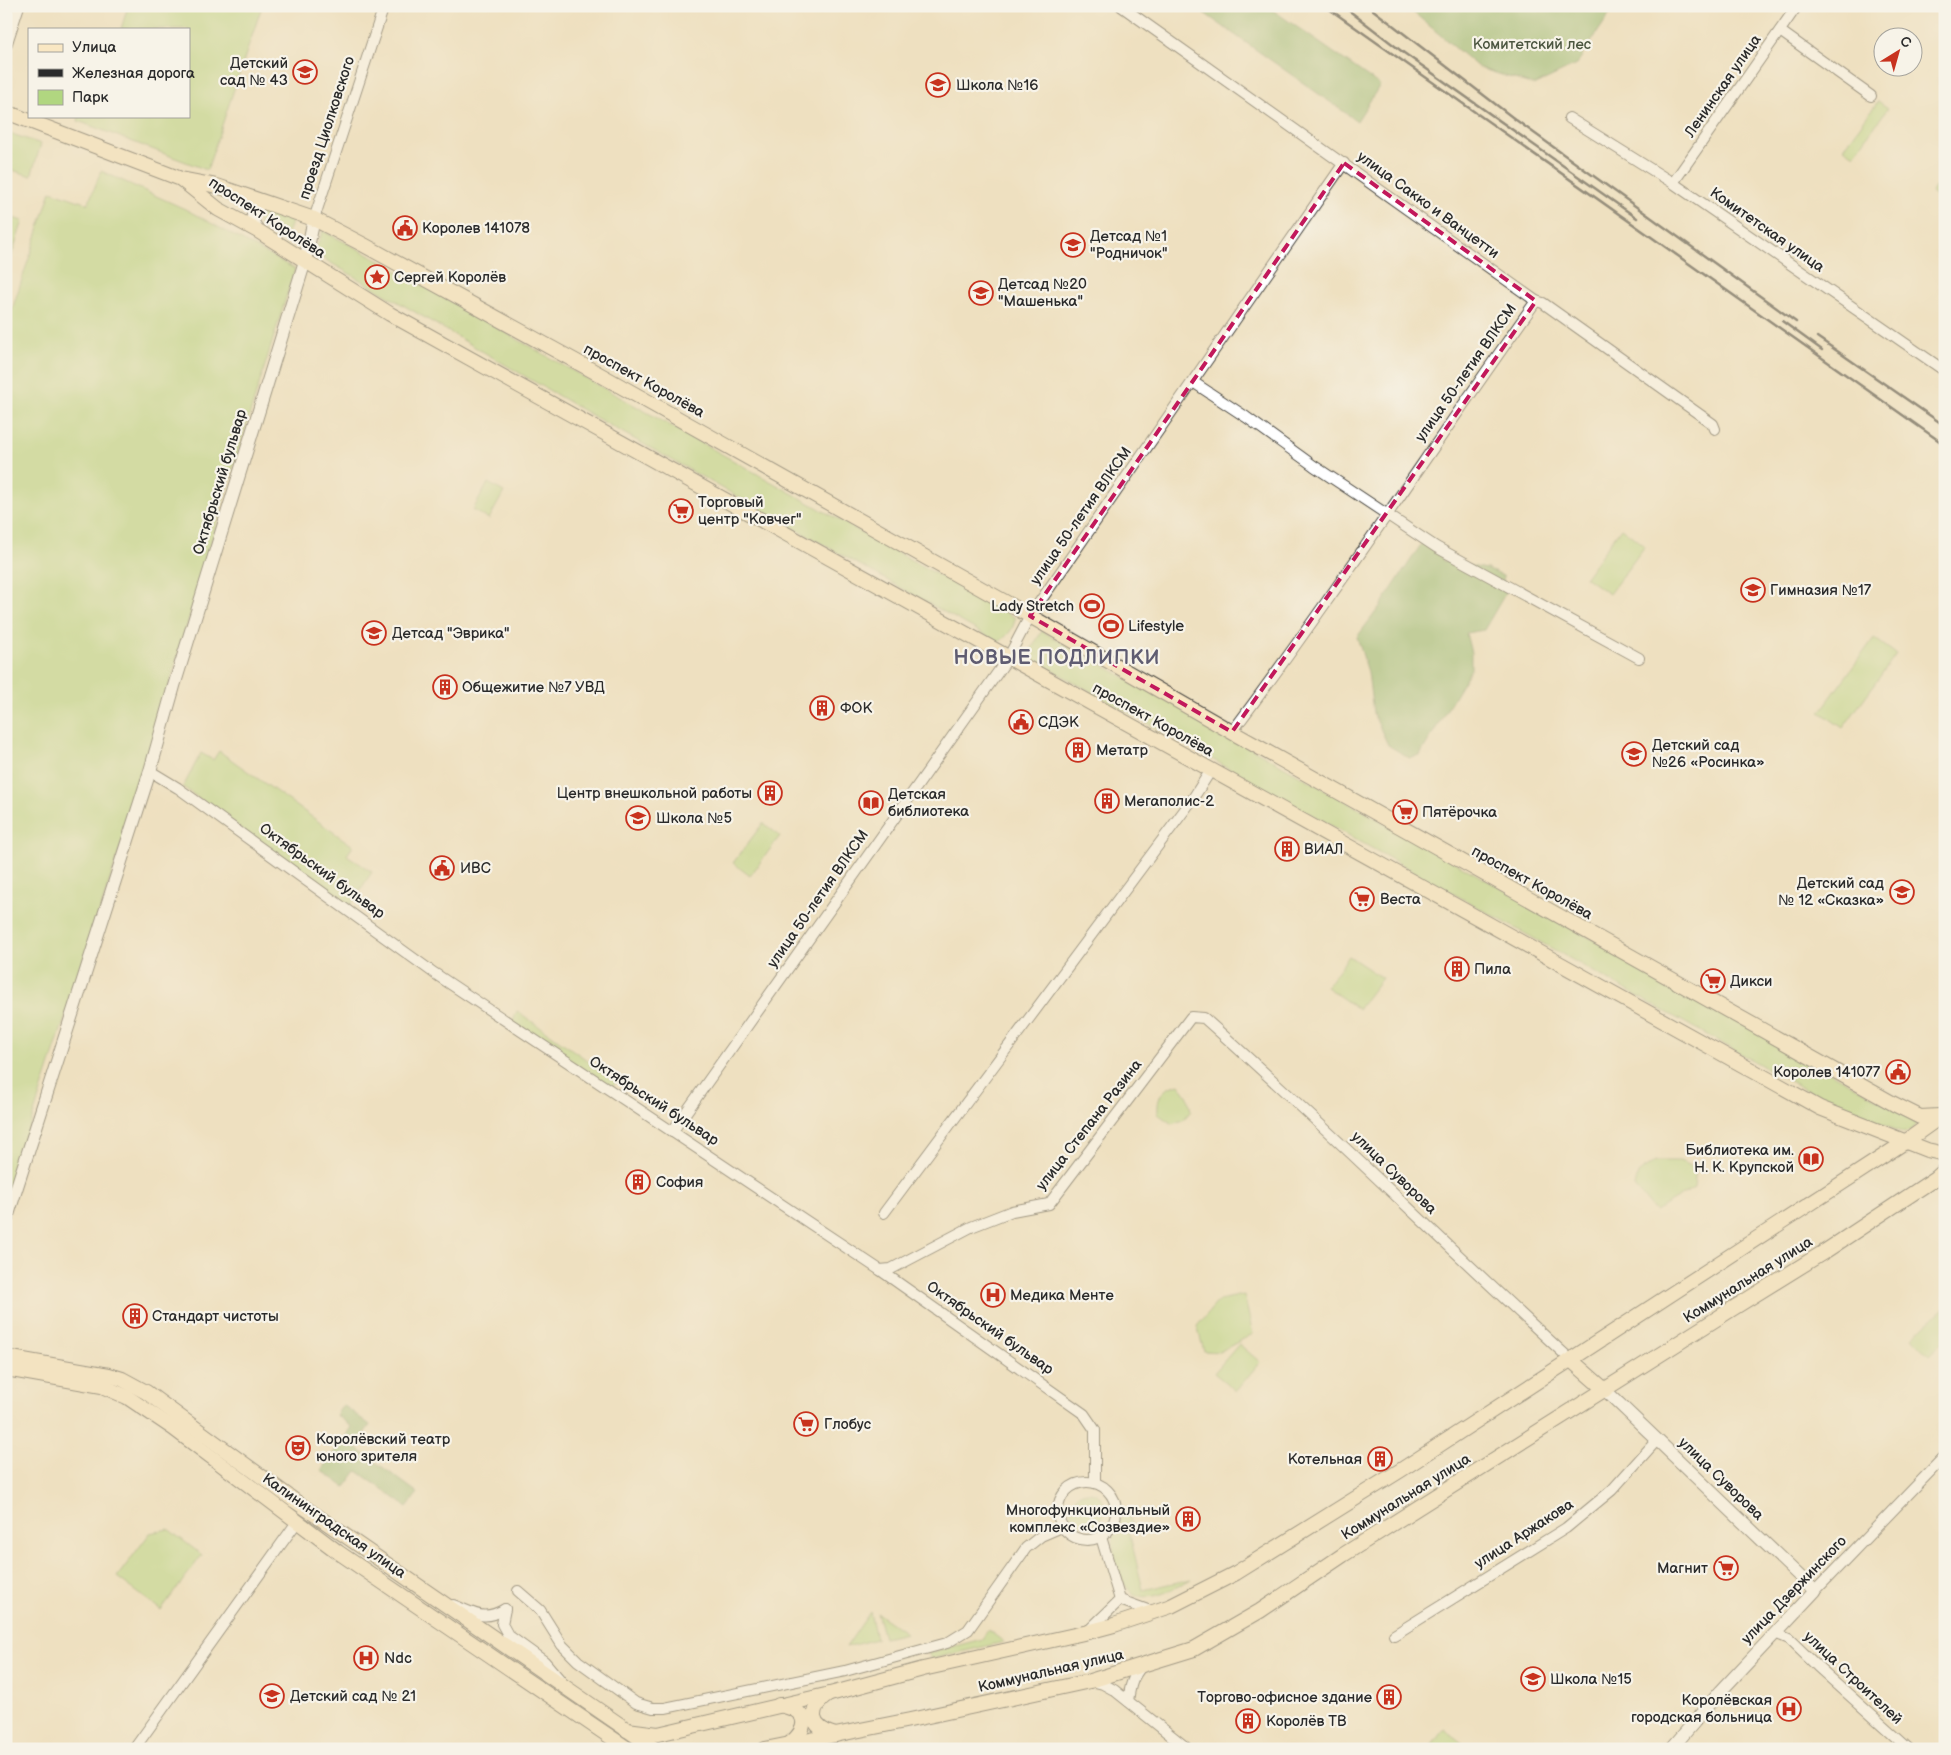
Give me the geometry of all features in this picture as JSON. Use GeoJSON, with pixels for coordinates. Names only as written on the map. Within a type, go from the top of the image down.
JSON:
{"type":"FeatureCollection","features":[{"type":"Feature","properties":{"kind":"main road"},"geometry":{"type":"LineString","coordinates":[[6,112],[179,178]]}},
{"type":"Feature","properties":{"kind":"main road","name":"проспект Королёва"},"geometry":{"type":"LineString","coordinates":[[179,178],[218,186],[314,218],[597,373],[1894,1104],[1920,1117],[1942,1115]]}},
{"type":"Feature","properties":{"kind":"main road","name":"проспект Королёва"},"geometry":{"type":"LineString","coordinates":[[179,178],[218,209],[258,231],[384,311],[1069,693],[1820,1108],[1905,1142],[1945,1154]]}},
{"type":"Feature","properties":{"kind":"main road","name":"Коммунальная улица"},"geometry":{"type":"LineString","coordinates":[[658,1734],[830,1694],[910,1672],[1088,1632],[1171,1606],[1236,1572],[1401,1470],[1905,1142],[1942,1115]]}},
{"type":"Feature","properties":{"kind":"main road","name":"Коммунальная улица"},"geometry":{"type":"LineString","coordinates":[[765,1749],[1090,1681],[1194,1649],[1260,1611],[1343,1555],[1846,1238],[1945,1170]]}},
{"type":"Feature","properties":{"kind":"main road","name":"Калининградская улица"},"geometry":{"type":"LineString","coordinates":[[6,1357],[109,1375],[135,1385],[307,1509],[655,1749]]}},
{"type":"Feature","properties":{"kind":"main road"},"geometry":{"type":"LineString","coordinates":[[1571,1360],[1605,1390]]}},
{"type":"Feature","properties":{"kind":"main road","name":"Калининградская улица"},"geometry":{"type":"LineString","coordinates":[[6,1369],[102,1386],[127,1397],[181,1434],[338,1552],[626,1748]]}},
{"type":"Feature","properties":{"kind":"main road"},"geometry":{"type":"LineString","coordinates":[[298,1522],[307,1509]]}},
{"type":"Feature","properties":{"kind":"main road"},"geometry":{"type":"LineString","coordinates":[[830,1694],[817,1705],[813,1716],[815,1722],[821,1728],[835,1735]]}},
{"type":"Feature","properties":{"kind":"main road"},"geometry":{"type":"LineString","coordinates":[[778,1705],[789,1707],[798,1712],[803,1719],[803,1729],[799,1736],[787,1745]]}},
{"type":"Feature","properties":{"kind":"main road","name":"Калининградская улица"},"geometry":{"type":"LineString","coordinates":[[628,1730],[658,1734]]}},
{"type":"Feature","properties":{"kind":"main road"},"geometry":{"type":"LineString","coordinates":[[658,1734],[659,1749]]}},
{"type":"Feature","properties":{"kind":"street"},"geometry":{"type":"LineString","coordinates":[[6,46],[19,6]]}},
{"type":"Feature","properties":{"kind":"street","name":"проезд Циолковского"},"geometry":{"type":"LineString","coordinates":[[305,261],[314,218],[384,6]]}},
{"type":"Feature","properties":{"kind":"street","name":"улица Сакко и Ванцетти"},"geometry":{"type":"LineString","coordinates":[[1120,6],[1344,163],[1536,301],[1543,303],[1697,412],[1713,424],[1715,429]]}},
{"type":"Feature","properties":{"kind":"street","name":"Ленинская улица"},"geometry":{"type":"LineString","coordinates":[[1672,183],[1797,6]]}},
{"type":"Feature","properties":{"kind":"street"},"geometry":{"type":"LineString","coordinates":[[1780,31],[1871,96]]}},
{"type":"Feature","properties":{"kind":"street","name":"Комитетская улица"},"geometry":{"type":"LineString","coordinates":[[1569,118],[1672,183],[1945,370]]}},
{"type":"Feature","properties":{"kind":"street","name":"улица 50-летия ВЛКСМ"},"geometry":{"type":"LineString","coordinates":[[672,1132],[1008,658],[1030,616],[1344,163]]}},
{"type":"Feature","properties":{"kind":"street"},"geometry":{"type":"LineString","coordinates":[[258,231],[252,220],[254,211],[262,201]]}},
{"type":"Feature","properties":{"kind":"street","name":"Октябрьский бульвар"},"geometry":{"type":"LineString","coordinates":[[6,1222],[150,771],[174,686],[305,261]]}},
{"type":"Feature","properties":{"kind":"street","name":"улица 50-летия ВЛКСМ"},"geometry":{"type":"LineString","coordinates":[[1232,732],[1295,646],[1536,301]]}},
{"type":"Feature","properties":{"kind":"street"},"geometry":{"type":"LineString","coordinates":[[1193,382],[1314,466],[1436,546],[1639,658]]}},
{"type":"Feature","properties":{"kind":"street"},"geometry":{"type":"LineString","coordinates":[[884,1213],[1192,800],[1211,770]]}},
{"type":"Feature","properties":{"kind":"street","name":"Октябрьский бульвар"},"geometry":{"type":"LineString","coordinates":[[150,771],[178,788],[434,973],[880,1270],[1084,1414],[1095,1430],[1095,1482]]}},
{"type":"Feature","properties":{"kind":"street","name":"улица Степана Разина"},"geometry":{"type":"LineString","coordinates":[[880,1270],[891,1269],[970,1227],[1012,1211],[1048,1204],[1191,1017]]}},
{"type":"Feature","properties":{"kind":"street","name":"улица Суворова"},"geometry":{"type":"LineString","coordinates":[[1191,1017],[1204,1018],[1259,1067],[1494,1290],[1571,1360]]}},
{"type":"Feature","properties":{"kind":"street","name":"улица Суворова"},"geometry":{"type":"LineString","coordinates":[[1605,1390],[1815,1591]]}},
{"type":"Feature","properties":{"kind":"street","name":"улица Аржакова"},"geometry":{"type":"LineString","coordinates":[[1394,1635],[1566,1528],[1612,1490],[1657,1440]]}},
{"type":"Feature","properties":{"kind":"street","name":"улица Дзержинского"},"geometry":{"type":"LineString","coordinates":[[1671,1749],[1711,1702],[1775,1633],[1945,1456]]}},
{"type":"Feature","properties":{"kind":"street"},"geometry":{"type":"LineString","coordinates":[[1095,1482],[1111,1496],[1115,1507],[1115,1518],[1110,1529],[1101,1537],[1091,1540],[1075,1538],[1062,1526],[1058,1505],[1063,1495],[1072,1486],[1095,1482]]}},
{"type":"Feature","properties":{"kind":"street"},"geometry":{"type":"LineString","coordinates":[[134,1749],[298,1522]]}},
{"type":"Feature","properties":{"kind":"street"},"geometry":{"type":"LineString","coordinates":[[518,1591],[540,1610],[562,1645],[578,1661],[636,1703],[653,1708],[665,1708],[845,1671],[947,1643],[968,1630],[1026,1548],[1041,1536],[1062,1526]]}},
{"type":"Feature","properties":{"kind":"street"},"geometry":{"type":"LineString","coordinates":[[1101,1537],[1120,1600],[1153,1612]]}},
{"type":"Feature","properties":{"kind":"street","name":"Калининградская улица"},"geometry":{"type":"LineString","coordinates":[[441,1600],[484,1617],[492,1616],[505,1609],[502,1624],[508,1635],[544,1661],[565,1686]]}},
{"type":"Feature","properties":{"kind":"street","name":"Коммунальная улица"},"geometry":{"type":"LineString","coordinates":[[1088,1632],[1120,1600]]}},
{"type":"Feature","properties":{"kind":"street","name":"улица Строителей"},"geometry":{"type":"LineString","coordinates":[[1775,1633],[1790,1639],[1908,1749]]}},
{"type":"Feature","properties":{"kind":"street"},"geometry":{"type":"LineString","coordinates":[[1128,1701],[1130,1685],[1135,1674],[1142,1666]]}},
{"type":"Feature","properties":{"kind":"street"},"geometry":{"type":"LineString","coordinates":[[1090,1681],[1103,1684],[1114,1690],[1188,1749]]}},
{"type":"Feature","properties":{"kind":"highlighted area"},"geometry":{"type":"Polygon","coordinates":[[[1344,163],[1536,301],[1232,732],[1030,616],[1344,163]]]}},
{"type":"Feature","properties":{"kind":"green space"},"geometry":{"type":"Polygon","coordinates":[[[128,6],[262,6],[207,170],[78,121],[79,118],[190,118],[190,28],[121,28],[128,6]]]}},
{"type":"Feature","properties":{"kind":"green space"},"geometry":{"type":"Polygon","coordinates":[[[1194,6],[1267,6],[1380,85],[1357,121],[1194,6]]]}},
{"type":"Feature","properties":{"kind":"green space","name":"Комитетский лес"},"geometry":{"type":"Polygon","coordinates":[[[1406,6],[1615,6],[1576,65],[1534,85],[1479,68],[1406,6]]]}},
{"type":"Feature","properties":{"kind":"green space"},"geometry":{"type":"Polygon","coordinates":[[[1878,101],[1888,108],[1854,155],[1844,148],[1878,101]]]}},
{"type":"Feature","properties":{"kind":"green space"},"geometry":{"type":"Polygon","coordinates":[[[6,132],[41,144],[31,176],[6,168],[6,132]]]}},
{"type":"Feature","properties":{"kind":"green space"},"geometry":{"type":"Polygon","coordinates":[[[101,171],[185,209],[295,269],[230,478],[133,809],[6,1199],[6,328],[51,191],[88,204],[101,171]]]}},
{"type":"Feature","properties":{"kind":"green space"},"geometry":{"type":"Polygon","coordinates":[[[1945,174],[1945,204],[1931,193],[1945,174]]]}},
{"type":"Feature","properties":{"kind":"green space"},"geometry":{"type":"Polygon","coordinates":[[[269,209],[291,218],[291,225],[287,232],[278,236],[259,225],[257,216],[262,211],[269,209]]]}},
{"type":"Feature","properties":{"kind":"green space"},"geometry":{"type":"Polygon","coordinates":[[[6,216],[23,221],[6,272],[6,216]]]}},
{"type":"Feature","properties":{"kind":"green space"},"geometry":{"type":"Polygon","coordinates":[[[323,231],[362,251],[1015,618],[1012,629],[998,642],[593,416],[314,253],[323,231]]]}},
{"type":"Feature","properties":{"kind":"green space"},"geometry":{"type":"Polygon","coordinates":[[[488,483],[504,492],[489,519],[473,510],[488,483]]]}},
{"type":"Feature","properties":{"kind":"green space"},"geometry":{"type":"Polygon","coordinates":[[[1621,528],[1645,546],[1609,594],[1585,577],[1621,528]]]}},
{"type":"Feature","properties":{"kind":"green space"},"geometry":{"type":"Polygon","coordinates":[[[1422,543],[1439,546],[1443,561],[1487,569],[1503,576],[1505,594],[1484,630],[1466,633],[1471,653],[1471,669],[1420,755],[1409,758],[1388,745],[1373,713],[1368,672],[1357,637],[1381,605],[1422,543]]]}},
{"type":"Feature","properties":{"kind":"green space"},"geometry":{"type":"Polygon","coordinates":[[[1042,631],[1911,1118],[1916,1124],[1911,1130],[1904,1133],[1831,1104],[1027,656],[1042,631]]]}},
{"type":"Feature","properties":{"kind":"green space"},"geometry":{"type":"Polygon","coordinates":[[[1874,638],[1896,654],[1843,728],[1820,712],[1874,638]]]}},
{"type":"Feature","properties":{"kind":"green space"},"geometry":{"type":"Polygon","coordinates":[[[219,751],[353,846],[347,855],[372,872],[349,907],[183,787],[201,753],[213,760],[219,751]]]}},
{"type":"Feature","properties":{"kind":"green space"},"geometry":{"type":"Polygon","coordinates":[[[763,823],[780,836],[750,876],[733,863],[763,823]]]}},
{"type":"Feature","properties":{"kind":"green space"},"geometry":{"type":"Polygon","coordinates":[[[1349,956],[1382,978],[1358,1009],[1326,987],[1349,956]]]}},
{"type":"Feature","properties":{"kind":"green space"},"geometry":{"type":"Polygon","coordinates":[[[517,1011],[617,1081],[611,1089],[512,1023],[517,1011]]]}},
{"type":"Feature","properties":{"kind":"green space"},"geometry":{"type":"Polygon","coordinates":[[[1179,1084],[1188,1097],[1191,1111],[1183,1120],[1172,1124],[1158,1114],[1158,1102],[1164,1091],[1179,1084]]]}},
{"type":"Feature","properties":{"kind":"green space"},"geometry":{"type":"Polygon","coordinates":[[[1655,1161],[1680,1161],[1696,1169],[1694,1188],[1655,1211],[1635,1187],[1638,1174],[1655,1161]]]}},
{"type":"Feature","properties":{"kind":"green space"},"geometry":{"type":"Polygon","coordinates":[[[1244,1295],[1253,1334],[1219,1352],[1204,1351],[1197,1326],[1219,1300],[1244,1295]]]}},
{"type":"Feature","properties":{"kind":"green space"},"geometry":{"type":"Polygon","coordinates":[[[1944,1308],[1945,1340],[1929,1355],[1912,1337],[1944,1308]]]}},
{"type":"Feature","properties":{"kind":"green space"},"geometry":{"type":"Polygon","coordinates":[[[1239,1344],[1260,1362],[1236,1391],[1214,1373],[1239,1344]]]}},
{"type":"Feature","properties":{"kind":"green space"},"geometry":{"type":"Polygon","coordinates":[[[343,1405],[370,1425],[355,1447],[418,1493],[407,1507],[357,1471],[345,1487],[321,1470],[352,1427],[336,1415],[343,1405]]]}},
{"type":"Feature","properties":{"kind":"green space"},"geometry":{"type":"Polygon","coordinates":[[[1088,1492],[1095,1493],[1100,1497],[1104,1502],[1104,1516],[1100,1521],[1095,1525],[1088,1526],[1081,1525],[1076,1521],[1072,1516],[1071,1509],[1072,1502],[1076,1497],[1081,1493],[1088,1492]]]}},
{"type":"Feature","properties":{"kind":"green space"},"geometry":{"type":"Polygon","coordinates":[[[1126,1512],[1130,1515],[1132,1525],[1128,1527],[1143,1590],[1191,1579],[1167,1592],[1147,1597],[1134,1594],[1128,1589],[1120,1577],[1113,1548],[1116,1529],[1120,1519],[1126,1512]]]}},
{"type":"Feature","properties":{"kind":"green space"},"geometry":{"type":"Polygon","coordinates":[[[168,1529],[202,1555],[161,1610],[117,1577],[150,1533],[168,1529]]]}},
{"type":"Feature","properties":{"kind":"green space"},"geometry":{"type":"Polygon","coordinates":[[[870,1612],[876,1639],[846,1647],[870,1612]]]}},
{"type":"Feature","properties":{"kind":"green space"},"geometry":{"type":"Polygon","coordinates":[[[877,1613],[906,1633],[884,1638],[877,1613]]]}},
{"type":"Feature","properties":{"kind":"green space"},"geometry":{"type":"Polygon","coordinates":[[[988,1630],[1004,1642],[931,1659],[928,1653],[982,1639],[988,1630]]]}},
{"type":"Feature","properties":{"kind":"green space"},"geometry":{"type":"Polygon","coordinates":[[[1444,1729],[1470,1749],[1429,1749],[1444,1729]]]}},
{"type":"Feature","properties":{"kind":"railway"},"geometry":{"type":"LineString","coordinates":[[1325,6],[1945,445]]}},
{"type":"Feature","properties":{"kind":"railway"},"geometry":{"type":"LineString","coordinates":[[1343,6],[1404,53],[1637,218]]}},
{"type":"Feature","properties":{"kind":"railway"},"geometry":{"type":"LineString","coordinates":[[1368,6],[1516,120],[1796,322]]}},
{"type":"Feature","properties":{"kind":"railway"},"geometry":{"type":"LineString","coordinates":[[1782,321],[1822,350]]}},
{"type":"Feature","properties":{"kind":"railway"},"geometry":{"type":"LineString","coordinates":[[1817,337],[1945,426]]}},
{"type":"Feature","properties":{"kind":"place","name":"Детский сад № 43"},"geometry":{"type":"Point","coordinates":[305,72]}},
{"type":"Feature","properties":{"kind":"place","name":"Школа №16"},"geometry":{"type":"Point","coordinates":[938,85]}},
{"type":"Feature","properties":{"kind":"place","name":"Королев 141078"},"geometry":{"type":"Point","coordinates":[405,228]}},
{"type":"Feature","properties":{"kind":"place","name":"Детсад №1 \"Родничок\""},"geometry":{"type":"Point","coordinates":[1073,245]}},
{"type":"Feature","properties":{"kind":"place","name":"Сергей Королёв"},"geometry":{"type":"Point","coordinates":[377,277]}},
{"type":"Feature","properties":{"kind":"place","name":"Детсад №20 \"Машенька\""},"geometry":{"type":"Point","coordinates":[981,293]}},
{"type":"Feature","properties":{"kind":"place","name":"Торговый центр \"Ковчег\""},"geometry":{"type":"Point","coordinates":[681,511]}},
{"type":"Feature","properties":{"kind":"place","name":"Гимназия №17"},"geometry":{"type":"Point","coordinates":[1753,590]}},
{"type":"Feature","properties":{"kind":"place","name":"Lady Stretch"},"geometry":{"type":"Point","coordinates":[1092,606]}},
{"type":"Feature","properties":{"kind":"place","name":"Lifestyle"},"geometry":{"type":"Point","coordinates":[1111,626]}},
{"type":"Feature","properties":{"kind":"place","name":"Детсад \"Эврика\""},"geometry":{"type":"Point","coordinates":[374,633]}},
{"type":"Feature","properties":{"kind":"place","name":"Общежитие №7 УВД"},"geometry":{"type":"Point","coordinates":[445,687]}},
{"type":"Feature","properties":{"kind":"place","name":"ФОК"},"geometry":{"type":"Point","coordinates":[822,708]}},
{"type":"Feature","properties":{"kind":"place","name":"СДЭК"},"geometry":{"type":"Point","coordinates":[1021,722]}},
{"type":"Feature","properties":{"kind":"place","name":"Метатр"},"geometry":{"type":"Point","coordinates":[1078,750]}},
{"type":"Feature","properties":{"kind":"place","name":"Детский сад №26 «Росинка»"},"geometry":{"type":"Point","coordinates":[1634,754]}},
{"type":"Feature","properties":{"kind":"place","name":"Центр внешкольной работы"},"geometry":{"type":"Point","coordinates":[770,793]}},
{"type":"Feature","properties":{"kind":"place","name":"Мегаполис-2"},"geometry":{"type":"Point","coordinates":[1107,801]}},
{"type":"Feature","properties":{"kind":"place","name":"Детская библиотека"},"geometry":{"type":"Point","coordinates":[871,803]}},
{"type":"Feature","properties":{"kind":"place","name":"Пятёрочка"},"geometry":{"type":"Point","coordinates":[1405,812]}},
{"type":"Feature","properties":{"kind":"place","name":"Школа №5"},"geometry":{"type":"Point","coordinates":[638,818]}},
{"type":"Feature","properties":{"kind":"place","name":"ВИАЛ"},"geometry":{"type":"Point","coordinates":[1287,849]}},
{"type":"Feature","properties":{"kind":"place","name":"ИВС"},"geometry":{"type":"Point","coordinates":[442,868]}},
{"type":"Feature","properties":{"kind":"place","name":"Детский сад № 12 «Сказка»"},"geometry":{"type":"Point","coordinates":[1902,892]}},
{"type":"Feature","properties":{"kind":"place","name":"Веста"},"geometry":{"type":"Point","coordinates":[1362,899]}},
{"type":"Feature","properties":{"kind":"place","name":"Пила"},"geometry":{"type":"Point","coordinates":[1457,969]}},
{"type":"Feature","properties":{"kind":"place","name":"Дикси"},"geometry":{"type":"Point","coordinates":[1713,981]}},
{"type":"Feature","properties":{"kind":"place","name":"Королев 141077"},"geometry":{"type":"Point","coordinates":[1898,1072]}},
{"type":"Feature","properties":{"kind":"place","name":"Библиотека им. Н. К. Крупской"},"geometry":{"type":"Point","coordinates":[1811,1159]}},
{"type":"Feature","properties":{"kind":"place","name":"София"},"geometry":{"type":"Point","coordinates":[638,1182]}},
{"type":"Feature","properties":{"kind":"place","name":"Медика Менте"},"geometry":{"type":"Point","coordinates":[993,1295]}},
{"type":"Feature","properties":{"kind":"place","name":"Стандарт чистоты"},"geometry":{"type":"Point","coordinates":[135,1316]}},
{"type":"Feature","properties":{"kind":"place","name":"Глобус"},"geometry":{"type":"Point","coordinates":[806,1424]}},
{"type":"Feature","properties":{"kind":"place","name":"Королёвский театр юного зрителя"},"geometry":{"type":"Point","coordinates":[298,1448]}},
{"type":"Feature","properties":{"kind":"place","name":"Котельная"},"geometry":{"type":"Point","coordinates":[1380,1459]}},
{"type":"Feature","properties":{"kind":"place","name":"Многофункциональный комплекс «Созвездие»"},"geometry":{"type":"Point","coordinates":[1188,1519]}},
{"type":"Feature","properties":{"kind":"place","name":"Магнит"},"geometry":{"type":"Point","coordinates":[1726,1568]}},
{"type":"Feature","properties":{"kind":"place","name":"Ndc"},"geometry":{"type":"Point","coordinates":[366,1658]}},
{"type":"Feature","properties":{"kind":"place","name":"Школа №15"},"geometry":{"type":"Point","coordinates":[1533,1679]}},
{"type":"Feature","properties":{"kind":"place","name":"Детский сад № 21"},"geometry":{"type":"Point","coordinates":[272,1696]}},
{"type":"Feature","properties":{"kind":"place","name":"Торгово-офисное здание"},"geometry":{"type":"Point","coordinates":[1389,1697]}},
{"type":"Feature","properties":{"kind":"place","name":"Королёвская городская больница"},"geometry":{"type":"Point","coordinates":[1789,1709]}},
{"type":"Feature","properties":{"kind":"place","name":"Королёв ТВ"},"geometry":{"type":"Point","coordinates":[1248,1721]}},
{"type":"Feature","properties":{"kind":"district","name":"НОВЫЕ ПОДЛИПКИ"},"geometry":{"type":"Point","coordinates":[1057,658]}}]}
